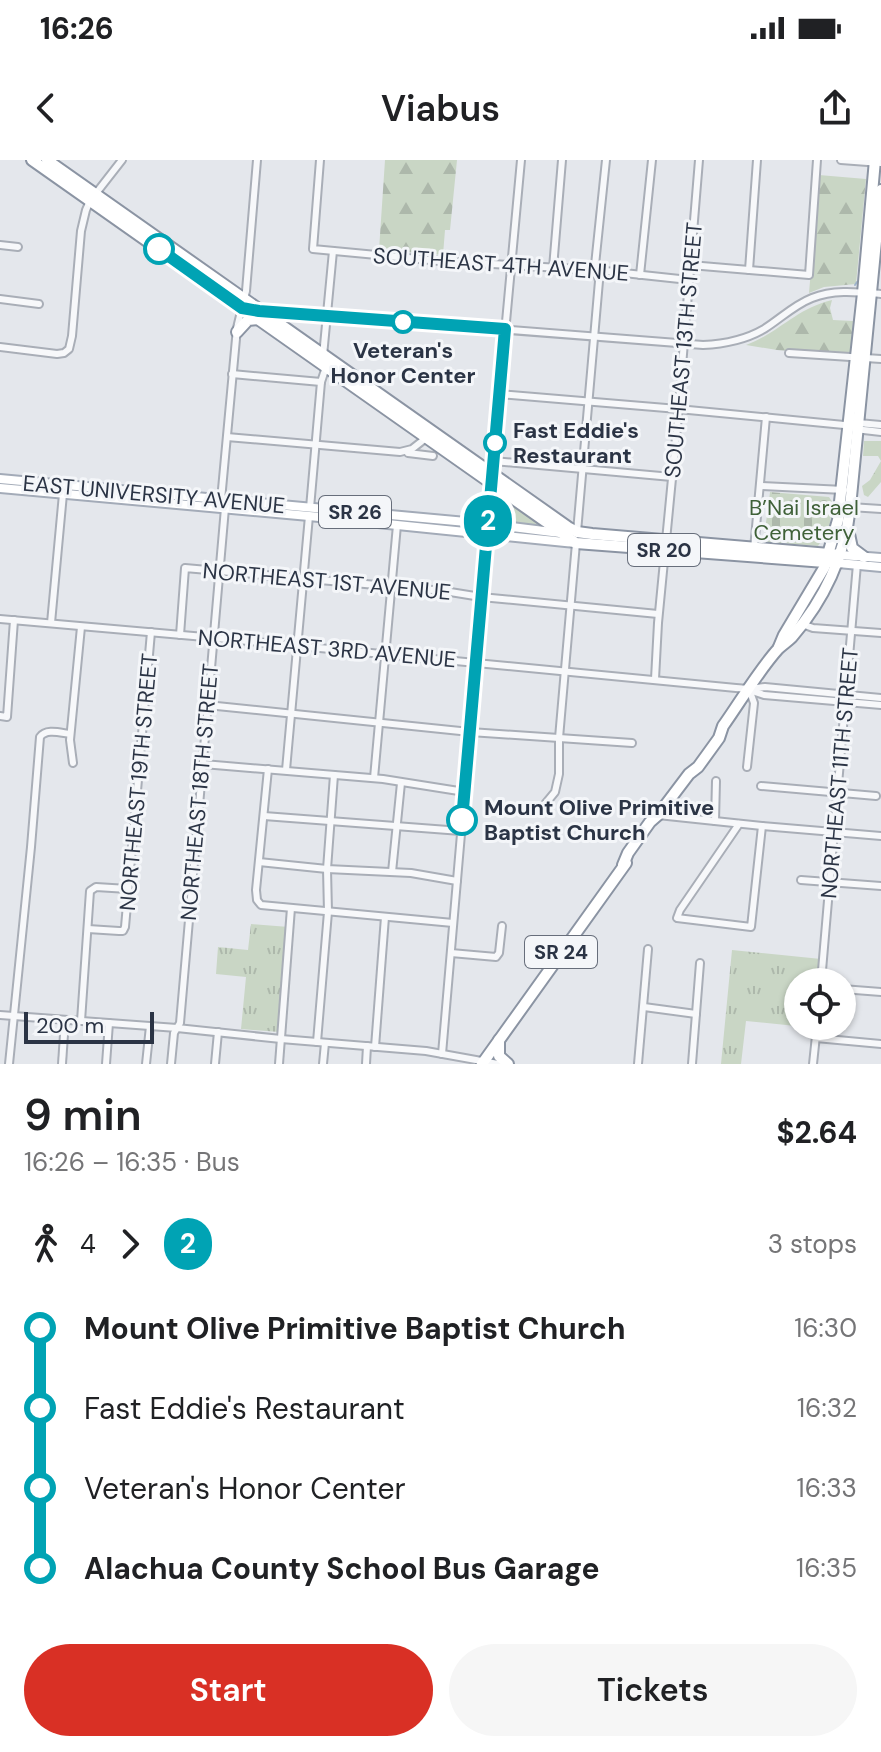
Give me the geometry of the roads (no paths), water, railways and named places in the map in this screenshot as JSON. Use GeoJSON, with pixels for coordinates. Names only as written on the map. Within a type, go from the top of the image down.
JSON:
{"type":"FeatureCollection","features":[{"type":"Feature","properties":{"kind":"highway","name":"SR 20"},"geometry":{"type":"LineString","coordinates":[[32,160],[94,197]]}},
{"type":"Feature","properties":{"kind":"highway","name":"SR 20"},"geometry":{"type":"LineString","coordinates":[[47,160],[562,533],[576,537]]}},
{"type":"Feature","properties":{"kind":"highway"},"geometry":{"type":"LineString","coordinates":[[872,293],[877,162]]}},
{"type":"Feature","properties":{"kind":"highway"},"geometry":{"type":"LineString","coordinates":[[834,558],[838,520],[847,490],[860,358],[872,293],[881,190]]}},
{"type":"Feature","properties":{"kind":"highway"},"geometry":{"type":"LineString","coordinates":[[237,332],[245,322],[259,315]]}},
{"type":"Feature","properties":{"kind":"highway","name":"SR 20"},"geometry":{"type":"LineString","coordinates":[[492,480],[565,526],[576,537]]}},
{"type":"Feature","properties":{"kind":"highway"},"geometry":{"type":"LineString","coordinates":[[834,558],[848,523],[850,507],[847,490]]}},
{"type":"Feature","properties":{"kind":"highway"},"geometry":{"type":"LineString","coordinates":[[848,523],[852,548],[860,560]]}},
{"type":"Feature","properties":{"kind":"highway","name":"EAST UNIVERSITY AVENUE"},"geometry":{"type":"LineString","coordinates":[[576,537],[834,558]]}},
{"type":"Feature","properties":{"kind":"highway","name":"EAST UNIVERSITY AVENUE"},"geometry":{"type":"LineString","coordinates":[[753,552],[790,559],[834,558]]}},
{"type":"Feature","properties":{"kind":"highway","name":"SR 24"},"geometry":{"type":"LineString","coordinates":[[483,1064],[623,865],[655,826],[658,815],[689,774],[699,754],[778,649],[834,558]]}},
{"type":"Feature","properties":{"kind":"highway","name":"SR 24"},"geometry":{"type":"LineString","coordinates":[[778,649],[802,624],[834,558]]}},
{"type":"Feature","properties":{"kind":"highway"},"geometry":{"type":"LineString","coordinates":[[790,559],[811,570],[814,586]]}},
{"type":"Feature","properties":{"kind":"highway"},"geometry":{"type":"LineString","coordinates":[[499,1038],[499,1056],[508,1064]]}},
{"type":"Feature","properties":{"kind":"main road","name":"EAST UNIVERSITY AVENUE"},"geometry":{"type":"LineString","coordinates":[[0,479],[63,490]]}},
{"type":"Feature","properties":{"kind":"main road","name":"EAST UNIVERSITY AVENUE"},"geometry":{"type":"LineString","coordinates":[[0,488],[136,496],[576,537]]}},
{"type":"Feature","properties":{"kind":"main road","name":"EAST UNIVERSITY AVENUE"},"geometry":{"type":"LineString","coordinates":[[487,529],[562,533]]}},
{"type":"Feature","properties":{"kind":"main road","name":"EAST UNIVERSITY AVENUE"},"geometry":{"type":"LineString","coordinates":[[834,558],[881,558]]}},
{"type":"Feature","properties":{"kind":"main road","name":"EAST UNIVERSITY AVENUE"},"geometry":{"type":"LineString","coordinates":[[860,560],[881,567]]}},
{"type":"Feature","properties":{"kind":"street"},"geometry":{"type":"LineString","coordinates":[[0,347],[57,354],[69,349],[81,231],[94,197],[122,160]]}},
{"type":"Feature","properties":{"kind":"street","name":"NORTHEAST 18TH STREET"},"geometry":{"type":"LineString","coordinates":[[171,1064],[174,1033],[180,1023],[219,571],[232,374],[243,304],[257,160]]}},
{"type":"Feature","properties":{"kind":"street","name":"SOUTHEAST 4TH AVENUE"},"geometry":{"type":"LineString","coordinates":[[320,160],[313,249],[689,280]]}},
{"type":"Feature","properties":{"kind":"street"},"geometry":{"type":"LineString","coordinates":[[442,1054],[521,160]]}},
{"type":"Feature","properties":{"kind":"street"},"geometry":{"type":"LineString","coordinates":[[553,268],[562,160]]}},
{"type":"Feature","properties":{"kind":"street"},"geometry":{"type":"LineString","coordinates":[[541,809],[555,792],[559,774],[564,671],[595,336],[599,222],[606,160]]}},
{"type":"Feature","properties":{"kind":"street"},"geometry":{"type":"LineString","coordinates":[[640,275],[652,160]]}},
{"type":"Feature","properties":{"kind":"street","name":"SOUTHEAST 13TH STREET"},"geometry":{"type":"LineString","coordinates":[[655,679],[658,614],[699,160]]}},
{"type":"Feature","properties":{"kind":"street"},"geometry":{"type":"LineString","coordinates":[[749,270],[757,160]]}},
{"type":"Feature","properties":{"kind":"street"},"geometry":{"type":"LineString","coordinates":[[690,265],[809,275],[817,160]]}},
{"type":"Feature","properties":{"kind":"street"},"geometry":{"type":"LineString","coordinates":[[841,160],[877,162]]}},
{"type":"Feature","properties":{"kind":"street"},"geometry":{"type":"LineString","coordinates":[[0,245],[18,247]]}},
{"type":"Feature","properties":{"kind":"street"},"geometry":{"type":"LineString","coordinates":[[286,770],[333,251]]}},
{"type":"Feature","properties":{"kind":"street"},"geometry":{"type":"LineString","coordinates":[[259,315],[327,316],[684,344],[718,344],[738,340],[765,328],[812,298],[849,291],[872,293]]}},
{"type":"Feature","properties":{"kind":"street"},"geometry":{"type":"LineString","coordinates":[[0,299],[39,304]]}},
{"type":"Feature","properties":{"kind":"street"},"geometry":{"type":"LineString","coordinates":[[789,353],[881,359]]}},
{"type":"Feature","properties":{"kind":"street"},"geometry":{"type":"LineString","coordinates":[[232,374],[321,382]]}},
{"type":"Feature","properties":{"kind":"street"},"geometry":{"type":"LineString","coordinates":[[499,394],[766,417],[855,426],[881,432]]}},
{"type":"Feature","properties":{"kind":"street"},"geometry":{"type":"LineString","coordinates":[[753,552],[766,417]]}},
{"type":"Feature","properties":{"kind":"street"},"geometry":{"type":"LineString","coordinates":[[855,426],[881,425]]}},
{"type":"Feature","properties":{"kind":"street"},"geometry":{"type":"LineString","coordinates":[[400,452],[412,449],[428,435]]}},
{"type":"Feature","properties":{"kind":"street"},"geometry":{"type":"LineString","coordinates":[[227,437],[433,456]]}},
{"type":"Feature","properties":{"kind":"street"},"geometry":{"type":"LineString","coordinates":[[493,461],[672,477]]}},
{"type":"Feature","properties":{"kind":"street"},"geometry":{"type":"LineString","coordinates":[[760,486],[847,490]]}},
{"type":"Feature","properties":{"kind":"street"},"geometry":{"type":"LineString","coordinates":[[51,623],[63,490]]}},
{"type":"Feature","properties":{"kind":"street"},"geometry":{"type":"LineString","coordinates":[[850,507],[881,509]]}},
{"type":"Feature","properties":{"kind":"street"},"geometry":{"type":"LineString","coordinates":[[374,778],[397,520]]}},
{"type":"Feature","properties":{"kind":"street","name":"NORTHEAST 11TH STREET"},"geometry":{"type":"LineString","coordinates":[[822,968],[844,698],[860,560]]}},
{"type":"Feature","properties":{"kind":"street","name":"NORTHEAST 1ST AVENUE"},"geometry":{"type":"LineString","coordinates":[[180,635],[185,568],[658,614]]}},
{"type":"Feature","properties":{"kind":"street","name":"NORTHEAST 3RD AVENUE"},"geometry":{"type":"LineString","coordinates":[[0,619],[655,679],[749,689],[764,695],[881,698]]}},
{"type":"Feature","properties":{"kind":"street"},"geometry":{"type":"LineString","coordinates":[[3,716],[14,620]]}},
{"type":"Feature","properties":{"kind":"street"},"geometry":{"type":"LineString","coordinates":[[802,624],[813,628],[881,633]]}},
{"type":"Feature","properties":{"kind":"street"},"geometry":{"type":"LineString","coordinates":[[73,763],[70,734],[81,627]]}},
{"type":"Feature","properties":{"kind":"street","name":"NORTHEAST 19TH STREET"},"geometry":{"type":"LineString","coordinates":[[88,929],[123,931],[151,632]]}},
{"type":"Feature","properties":{"kind":"street"},"geometry":{"type":"LineString","coordinates":[[0,665],[11,666]]}},
{"type":"Feature","properties":{"kind":"street"},"geometry":{"type":"LineString","coordinates":[[747,767],[754,703],[749,689]]}},
{"type":"Feature","properties":{"kind":"street","name":"NORTHEAST 3RD AVENUE"},"geometry":{"type":"LineString","coordinates":[[844,698],[881,705]]}},
{"type":"Feature","properties":{"kind":"street"},"geometry":{"type":"LineString","coordinates":[[207,705],[470,732],[632,743]]}},
{"type":"Feature","properties":{"kind":"street"},"geometry":{"type":"LineString","coordinates":[[0,1060],[10,1062],[40,737],[47,732],[70,734]]}},
{"type":"Feature","properties":{"kind":"street"},"geometry":{"type":"LineString","coordinates":[[203,764],[374,778],[465,792]]}},
{"type":"Feature","properties":{"kind":"street"},"geometry":{"type":"LineString","coordinates":[[268,769],[256,890],[259,903],[453,923]]}},
{"type":"Feature","properties":{"kind":"street"},"geometry":{"type":"LineString","coordinates":[[323,1064],[321,1042],[328,912],[327,869],[334,775]]}},
{"type":"Feature","properties":{"kind":"street"},"geometry":{"type":"LineString","coordinates":[[715,821],[716,781]]}},
{"type":"Feature","properties":{"kind":"street"},"geometry":{"type":"LineString","coordinates":[[392,872],[401,783]]}},
{"type":"Feature","properties":{"kind":"street"},"geometry":{"type":"LineString","coordinates":[[761,786],[876,796]]}},
{"type":"Feature","properties":{"kind":"street"},"geometry":{"type":"LineString","coordinates":[[658,815],[881,836]]}},
{"type":"Feature","properties":{"kind":"street"},"geometry":{"type":"LineString","coordinates":[[264,816],[461,831]]}},
{"type":"Feature","properties":{"kind":"street"},"geometry":{"type":"LineString","coordinates":[[739,824],[677,918],[751,927],[762,826]]}},
{"type":"Feature","properties":{"kind":"street"},"geometry":{"type":"LineString","coordinates":[[259,862],[431,875],[457,881]]}},
{"type":"Feature","properties":{"kind":"street"},"geometry":{"type":"LineString","coordinates":[[801,880],[881,886]]}},
{"type":"Feature","properties":{"kind":"street"},"geometry":{"type":"LineString","coordinates":[[81,1021],[90,891],[96,887],[128,889]]}},
{"type":"Feature","properties":{"kind":"street"},"geometry":{"type":"LineString","coordinates":[[279,1064],[291,908]]}},
{"type":"Feature","properties":{"kind":"street"},"geometry":{"type":"LineString","coordinates":[[366,1064],[371,1046],[385,917]]}},
{"type":"Feature","properties":{"kind":"street"},"geometry":{"type":"LineString","coordinates":[[451,953],[496,957],[502,926]]}},
{"type":"Feature","properties":{"kind":"street"},"geometry":{"type":"LineString","coordinates":[[638,1064],[648,949]]}},
{"type":"Feature","properties":{"kind":"street"},"geometry":{"type":"LineString","coordinates":[[692,1064],[700,963]]}},
{"type":"Feature","properties":{"kind":"street"},"geometry":{"type":"LineString","coordinates":[[856,990],[881,992]]}},
{"type":"Feature","properties":{"kind":"street"},"geometry":{"type":"LineString","coordinates":[[644,1007],[696,1014]]}},
{"type":"Feature","properties":{"kind":"street"},"geometry":{"type":"LineString","coordinates":[[0,1015],[426,1051],[483,1064],[498,1064]]}},
{"type":"Feature","properties":{"kind":"street"},"geometry":{"type":"LineString","coordinates":[[62,1064],[65,1020]]}},
{"type":"Feature","properties":{"kind":"street"},"geometry":{"type":"LineString","coordinates":[[106,1064],[109,1023]]}},
{"type":"Feature","properties":{"kind":"street"},"geometry":{"type":"LineString","coordinates":[[146,1064],[150,1026]]}},
{"type":"Feature","properties":{"kind":"street"},"geometry":{"type":"LineString","coordinates":[[215,1064],[218,1032]]}},
{"type":"Feature","properties":{"kind":"street"},"geometry":{"type":"LineString","coordinates":[[813,1064],[816,1040]]}},
{"type":"Feature","properties":{"kind":"street"},"geometry":{"type":"LineString","coordinates":[[838,1040],[881,1044]]}},
{"type":"Feature","properties":{"kind":"place","name":"Veteran's Honor Center"},"geometry":{"type":"Point","coordinates":[403,322]}},
{"type":"Feature","properties":{"kind":"place","name":"Fast Eddie's Restaurant"},"geometry":{"type":"Point","coordinates":[495,443]}},
{"type":"Feature","properties":{"kind":"place","name":"Mount Olive Primitive Baptist Church"},"geometry":{"type":"Point","coordinates":[462,820]}},
{"type":"Feature","properties":{"kind":"park label","name":"B’Nai Israel Cemetery"},"geometry":{"type":"Point","coordinates":[804,520]}}]}
